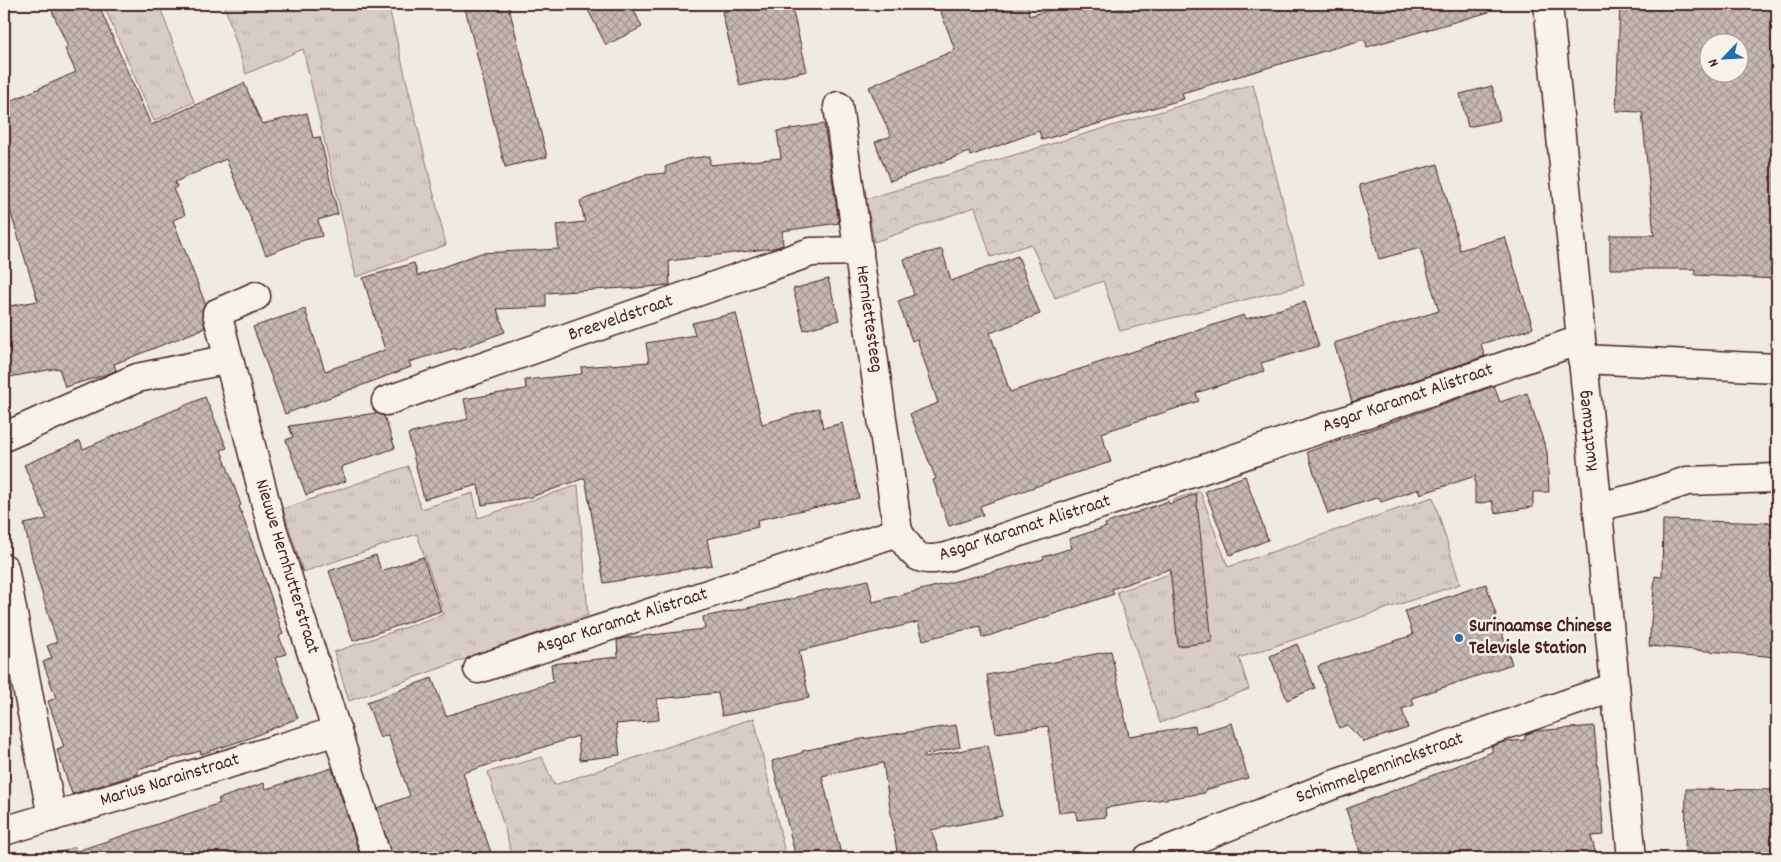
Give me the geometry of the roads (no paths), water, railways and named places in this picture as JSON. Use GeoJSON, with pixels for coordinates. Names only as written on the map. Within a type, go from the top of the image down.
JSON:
{"type":"FeatureCollection","features":[{"type":"Feature","properties":{"kind":"street","name":"Kwattaweg"},"geometry":{"type":"LineString","coordinates":[[1548,4],[1632,858]]}},
{"type":"Feature","properties":{"kind":"street","name":"Herniettesteeg"},"geometry":{"type":"LineString","coordinates":[[838,106],[898,532]]}},
{"type":"Feature","properties":{"kind":"street","name":"Breeveldstraat"},"geometry":{"type":"LineString","coordinates":[[386,401],[812,252],[859,251]]}},
{"type":"Feature","properties":{"kind":"street","name":"Nieuwe Hernhutterstraat"},"geometry":{"type":"LineString","coordinates":[[256,296],[217,314],[272,528],[377,858]]}},
{"type":"Feature","properties":{"kind":"street"},"geometry":{"type":"LineString","coordinates":[[1581,349],[1777,368]]}},
{"type":"Feature","properties":{"kind":"street","name":"Asgar Karamat Alistraat"},"geometry":{"type":"LineString","coordinates":[[478,669],[898,532],[914,554],[929,560],[947,557],[1581,349]]}},
{"type":"Feature","properties":{"kind":"street"},"geometry":{"type":"LineString","coordinates":[[4,437],[137,378],[229,359]]}},
{"type":"Feature","properties":{"kind":"street"},"geometry":{"type":"LineString","coordinates":[[1597,507],[1687,481],[1777,478]]}},
{"type":"Feature","properties":{"kind":"street"},"geometry":{"type":"LineString","coordinates":[[4,568],[52,817]]}},
{"type":"Feature","properties":{"kind":"street","name":"Schimmelpenninckstraat"},"geometry":{"type":"LineString","coordinates":[[1148,858],[1330,786],[1615,687]]}},
{"type":"Feature","properties":{"kind":"street","name":"Marius Narainstraat"},"geometry":{"type":"LineString","coordinates":[[4,832],[337,731]]}},
{"type":"Feature","properties":{"kind":"place","name":"Surinaamse Chinese Televisle Station"},"geometry":{"type":"Point","coordinates":[1459,638]}}]}
